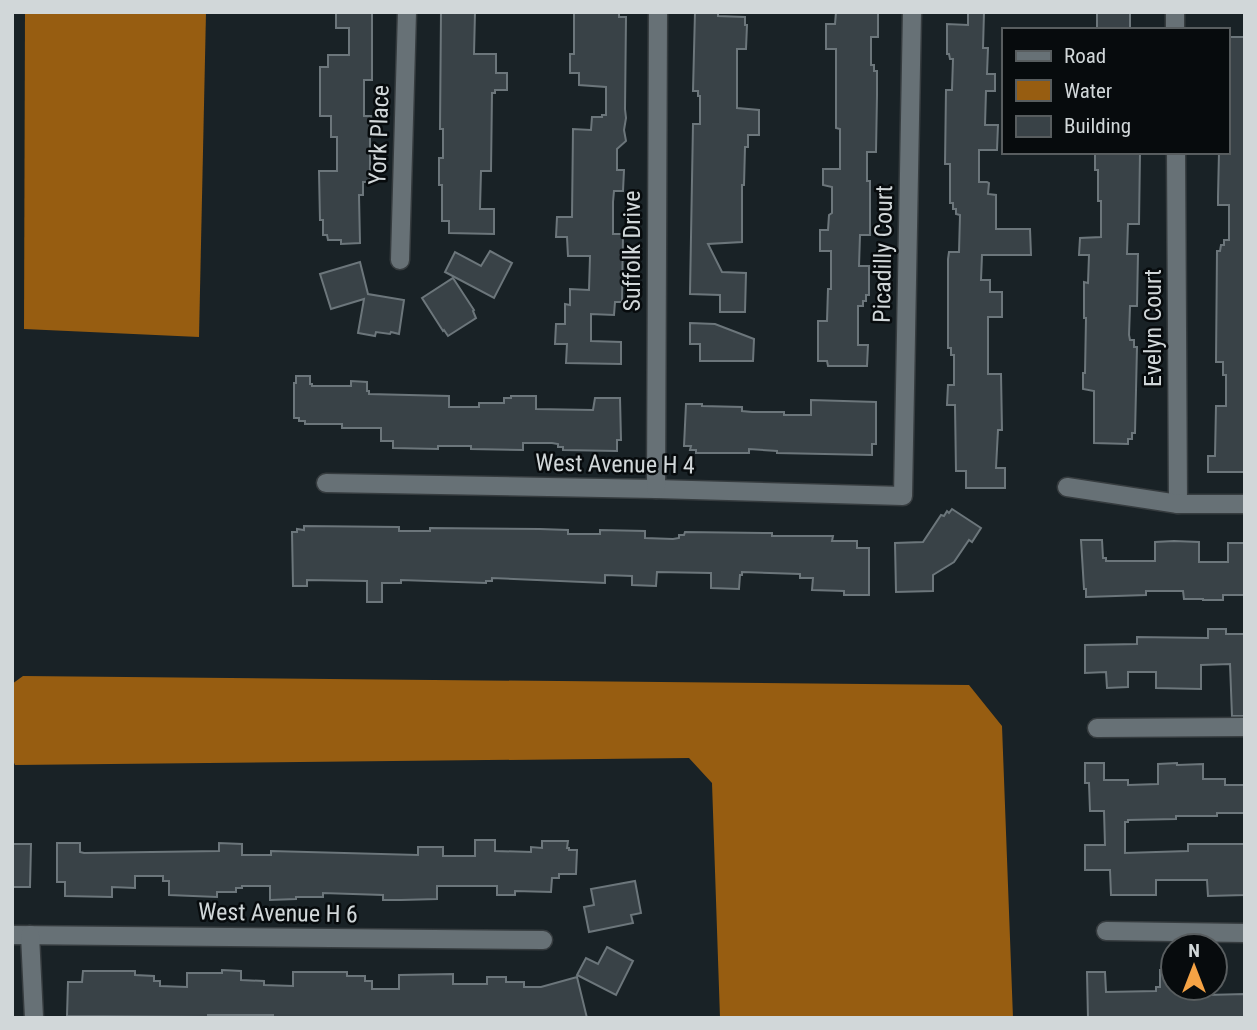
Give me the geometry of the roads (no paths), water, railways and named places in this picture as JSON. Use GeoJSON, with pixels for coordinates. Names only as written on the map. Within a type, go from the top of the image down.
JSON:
{"type":"FeatureCollection","features":[{"type":"Feature","properties":{"kind":"street","name":"York Place"},"geometry":{"type":"LineString","coordinates":[[400,260],[407,12]]}},
{"type":"Feature","properties":{"kind":"street","name":"Suffolk Drive"},"geometry":{"type":"LineString","coordinates":[[656,489],[657,12]]}},
{"type":"Feature","properties":{"kind":"street","name":"Picadilly Court"},"geometry":{"type":"LineString","coordinates":[[903,496],[912,12]]}},
{"type":"Feature","properties":{"kind":"street","name":"Evelyn Court"},"geometry":{"type":"LineString","coordinates":[[1176,154],[1178,504]]}},
{"type":"Feature","properties":{"kind":"street","name":"West Avenue H 4"},"geometry":{"type":"LineString","coordinates":[[326,483],[903,496]]}},
{"type":"Feature","properties":{"kind":"street"},"geometry":{"type":"LineString","coordinates":[[1067,487],[1178,504],[1245,504]]}},
{"type":"Feature","properties":{"kind":"street"},"geometry":{"type":"LineString","coordinates":[[1097,728],[1245,727]]}},
{"type":"Feature","properties":{"kind":"street"},"geometry":{"type":"LineString","coordinates":[[1106,931],[1245,933]]}},
{"type":"Feature","properties":{"kind":"street"},"geometry":{"type":"LineString","coordinates":[[21,935],[34,1018]]}},
{"type":"Feature","properties":{"kind":"street","name":"West Avenue H 6"},"geometry":{"type":"LineString","coordinates":[[21,935],[543,940]]}},
{"type":"Feature","properties":{"kind":"water"},"geometry":{"type":"Polygon","coordinates":[[[25,12],[206,12],[199,337],[24,329],[25,12]]]}},
{"type":"Feature","properties":{"kind":"water"},"geometry":{"type":"Polygon","coordinates":[[[23,676],[969,685],[1002,726],[1013,1018],[720,1018],[712,783],[689,758],[15,765],[12,758],[12,684],[23,676]]]}}]}
